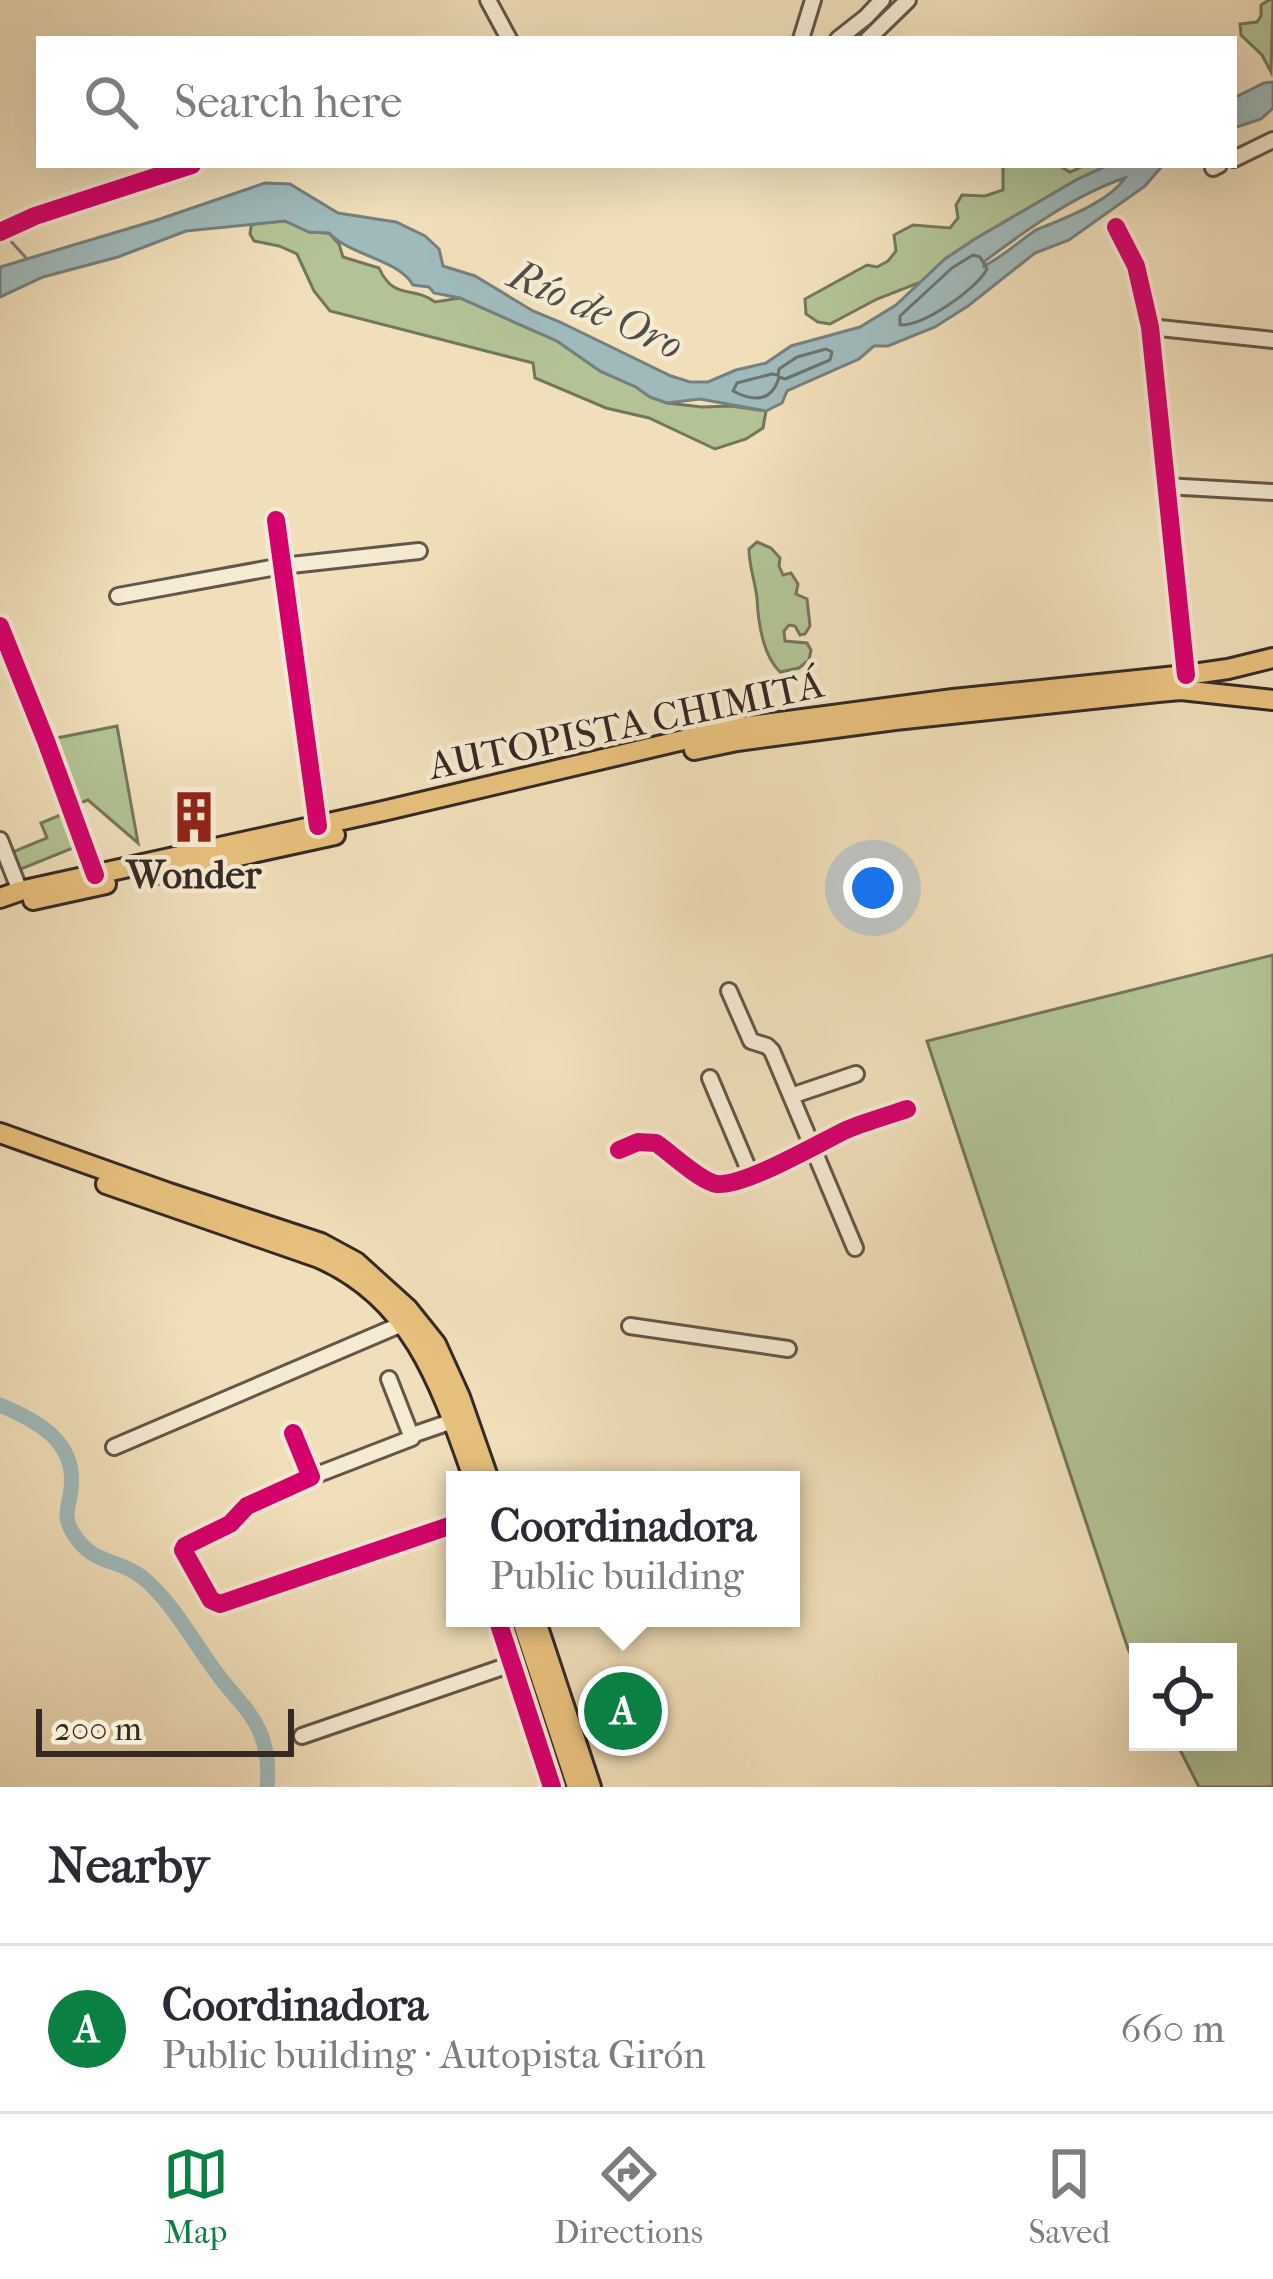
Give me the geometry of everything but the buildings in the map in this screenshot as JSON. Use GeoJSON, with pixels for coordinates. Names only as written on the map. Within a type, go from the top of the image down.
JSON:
{"type":"FeatureCollection","features":[{"type":"Feature","properties":{"kind":"highway","name":"AUTOPISTA CHIMITÁ"},"geometry":{"type":"LineString","coordinates":[[0,898],[734,728],[1186,675],[1273,660]]}},
{"type":"Feature","properties":{"kind":"highway","name":"AUTOPISTA CHIMITÁ"},"geometry":{"type":"LineString","coordinates":[[0,910],[737,741],[1181,690],[1233,697],[1273,696]]}},
{"type":"Feature","properties":{"kind":"highway"},"geometry":{"type":"LineString","coordinates":[[3,1140],[336,1266],[373,1292],[421,1349],[471,1471]]}},
{"type":"Feature","properties":{"kind":"highway"},"geometry":{"type":"LineString","coordinates":[[3,1140],[348,1256],[408,1309],[436,1344],[486,1471]]}},
{"type":"Feature","properties":{"kind":"highway"},"geometry":{"type":"LineString","coordinates":[[523,1627],[577,1787]]}},
{"type":"Feature","properties":{"kind":"highway"},"geometry":{"type":"LineString","coordinates":[[538,1627],[590,1787]]}},
{"type":"Feature","properties":{"kind":"street"},"geometry":{"type":"LineString","coordinates":[[488,0],[507,36]]}},
{"type":"Feature","properties":{"kind":"street"},"geometry":{"type":"LineString","coordinates":[[802,36],[813,0]]}},
{"type":"Feature","properties":{"kind":"street"},"geometry":{"type":"LineString","coordinates":[[843,36],[882,0]]}},
{"type":"Feature","properties":{"kind":"street"},"geometry":{"type":"LineString","coordinates":[[871,36],[908,0]]}},
{"type":"Feature","properties":{"kind":"street"},"geometry":{"type":"LineString","coordinates":[[1237,158],[1273,140]]}},
{"type":"Feature","properties":{"kind":"street"},"geometry":{"type":"LineString","coordinates":[[0,232],[183,168]]}},
{"type":"Feature","properties":{"kind":"street"},"geometry":{"type":"LineString","coordinates":[[1116,227],[1136,266],[1150,327],[1186,675]]}},
{"type":"Feature","properties":{"kind":"street"},"geometry":{"type":"LineString","coordinates":[[1150,327],[1273,340]]}},
{"type":"Feature","properties":{"kind":"street"},"geometry":{"type":"LineString","coordinates":[[1165,485],[1273,492]]}},
{"type":"Feature","properties":{"kind":"street"},"geometry":{"type":"LineString","coordinates":[[276,520],[318,826]]}},
{"type":"Feature","properties":{"kind":"street"},"geometry":{"type":"LineString","coordinates":[[118,596],[282,566],[419,551]]}},
{"type":"Feature","properties":{"kind":"street"},"geometry":{"type":"LineString","coordinates":[[0,626],[94,875]]}},
{"type":"Feature","properties":{"kind":"street"},"geometry":{"type":"LineString","coordinates":[[0,840],[20,891]]}},
{"type":"Feature","properties":{"kind":"street"},"geometry":{"type":"LineString","coordinates":[[729,991],[751,1041],[772,1051],[856,1248]]}},
{"type":"Feature","properties":{"kind":"street"},"geometry":{"type":"LineString","coordinates":[[791,1096],[856,1074]]}},
{"type":"Feature","properties":{"kind":"street"},"geometry":{"type":"LineString","coordinates":[[710,1078],[751,1175]]}},
{"type":"Feature","properties":{"kind":"street"},"geometry":{"type":"LineString","coordinates":[[620,1150],[638,1142],[656,1143],[706,1180],[732,1183],[845,1131],[907,1109]]}},
{"type":"Feature","properties":{"kind":"street"},"geometry":{"type":"LineString","coordinates":[[114,1447],[402,1324]]}},
{"type":"Feature","properties":{"kind":"street"},"geometry":{"type":"LineString","coordinates":[[630,1326],[788,1349]]}},
{"type":"Feature","properties":{"kind":"street"},"geometry":{"type":"LineString","coordinates":[[389,1379],[412,1435]]}},
{"type":"Feature","properties":{"kind":"street"},"geometry":{"type":"LineString","coordinates":[[446,1526],[220,1604],[211,1600],[185,1556],[185,1546],[230,1524],[248,1506],[453,1421]]}},
{"type":"Feature","properties":{"kind":"street"},"geometry":{"type":"LineString","coordinates":[[293,1433],[311,1477]]}},
{"type":"Feature","properties":{"kind":"street"},"geometry":{"type":"LineString","coordinates":[[500,1627],[552,1787]]}},
{"type":"Feature","properties":{"kind":"street"},"geometry":{"type":"LineString","coordinates":[[302,1736],[512,1664]]}},
{"type":"Feature","properties":{"kind":"green space"},"geometry":{"type":"Polygon","coordinates":[[[1273,0],[1271,72],[1262,55],[1241,35],[1240,24],[1257,22],[1261,5],[1273,0]]]}},
{"type":"Feature","properties":{"kind":"green space"},"geometry":{"type":"Polygon","coordinates":[[[1003,168],[1070,172],[1102,168],[975,239],[921,282],[830,324],[806,314],[805,299],[867,265],[877,267],[888,261],[896,251],[894,235],[913,225],[950,228],[958,218],[956,205],[962,195],[985,196],[1003,190],[1003,168]]]}},
{"type":"Feature","properties":{"kind":"green space"},"geometry":{"type":"Polygon","coordinates":[[[285,221],[309,232],[329,233],[343,257],[379,268],[397,289],[435,302],[460,298],[557,341],[600,371],[667,403],[766,411],[763,428],[715,449],[649,418],[606,408],[535,378],[533,363],[330,311],[314,291],[297,254],[254,241],[250,234],[256,223],[285,221]]]}},
{"type":"Feature","properties":{"kind":"green space"},"geometry":{"type":"Polygon","coordinates":[[[757,542],[780,558],[783,575],[791,573],[798,584],[796,594],[807,599],[810,626],[805,634],[789,625],[784,631],[785,641],[807,643],[811,650],[809,660],[799,668],[780,672],[766,648],[749,555],[757,542]]]}},
{"type":"Feature","properties":{"kind":"green space"},"geometry":{"type":"Polygon","coordinates":[[[117,726],[138,843],[88,800],[77,804],[57,738],[117,726]]]}},
{"type":"Feature","properties":{"kind":"green space"},"geometry":{"type":"Polygon","coordinates":[[[65,813],[78,846],[16,871],[10,853],[47,838],[41,823],[65,813]]]}},
{"type":"Feature","properties":{"kind":"green space"},"geometry":{"type":"Polygon","coordinates":[[[1273,955],[1273,1787],[1199,1787],[1181,1751],[1237,1751],[1237,1643],[1129,1643],[1128,1649],[927,1041],[1273,955]]]}},
{"type":"Feature","properties":{"kind":"water"},"geometry":{"type":"Polygon","coordinates":[[[1273,82],[1273,108],[1261,119],[1237,127],[1237,96],[1273,82]]]}},
{"type":"Feature","properties":{"kind":"water"},"geometry":{"type":"Polygon","coordinates":[[[1102,168],[1160,168],[1145,186],[1069,240],[1035,253],[935,327],[888,346],[874,346],[859,359],[787,391],[782,403],[766,411],[700,399],[667,403],[650,397],[557,341],[460,298],[413,285],[397,269],[329,233],[309,232],[285,221],[186,231],[118,257],[43,277],[0,297],[0,267],[265,183],[290,184],[338,213],[396,222],[439,249],[443,266],[475,276],[533,311],[671,376],[708,382],[766,363],[791,346],[860,327],[896,305],[945,259],[1102,168]],[[1125,178],[1035,225],[984,266],[1035,231],[1111,193],[1125,178]]]}},
{"type":"Feature","properties":{"kind":"waterway"},"geometry":{"type":"LineString","coordinates":[[8,238],[27,259]]}},
{"type":"Feature","properties":{"kind":"waterway"},"geometry":{"type":"LineString","coordinates":[[0,1405],[41,1426],[68,1458],[68,1522],[81,1544],[154,1588],[252,1717],[266,1752],[267,1787]]}},
{"type":"Feature","properties":{"kind":"cycle path"},"geometry":{"type":"LineString","coordinates":[[0,232],[183,168]]}},
{"type":"Feature","properties":{"kind":"cycle path"},"geometry":{"type":"LineString","coordinates":[[1116,227],[1136,266],[1150,327],[1186,675]]}},
{"type":"Feature","properties":{"kind":"cycle path"},"geometry":{"type":"LineString","coordinates":[[276,520],[318,826]]}},
{"type":"Feature","properties":{"kind":"cycle path"},"geometry":{"type":"LineString","coordinates":[[0,626],[95,875]]}},
{"type":"Feature","properties":{"kind":"cycle path"},"geometry":{"type":"LineString","coordinates":[[619,1150],[638,1142],[656,1143],[703,1178],[729,1183],[763,1172],[846,1130],[907,1109]]}},
{"type":"Feature","properties":{"kind":"cycle path"},"geometry":{"type":"LineString","coordinates":[[293,1433],[311,1477],[247,1506],[230,1524],[183,1550],[211,1600],[220,1604],[446,1527]]}},
{"type":"Feature","properties":{"kind":"cycle path"},"geometry":{"type":"LineString","coordinates":[[500,1627],[552,1787]]}},
{"type":"Feature","properties":{"kind":"place","name":"Wonder"},"geometry":{"type":"Point","coordinates":[194,817]}},
{"type":"Feature","properties":{"kind":"place","name":"Coordinadora"},"geometry":{"type":"Point","coordinates":[623,1711]}},
{"type":"Feature","properties":{"kind":"water label","name":"Río de Oro"},"geometry":{"type":"Point","coordinates":[596,310]}}]}
